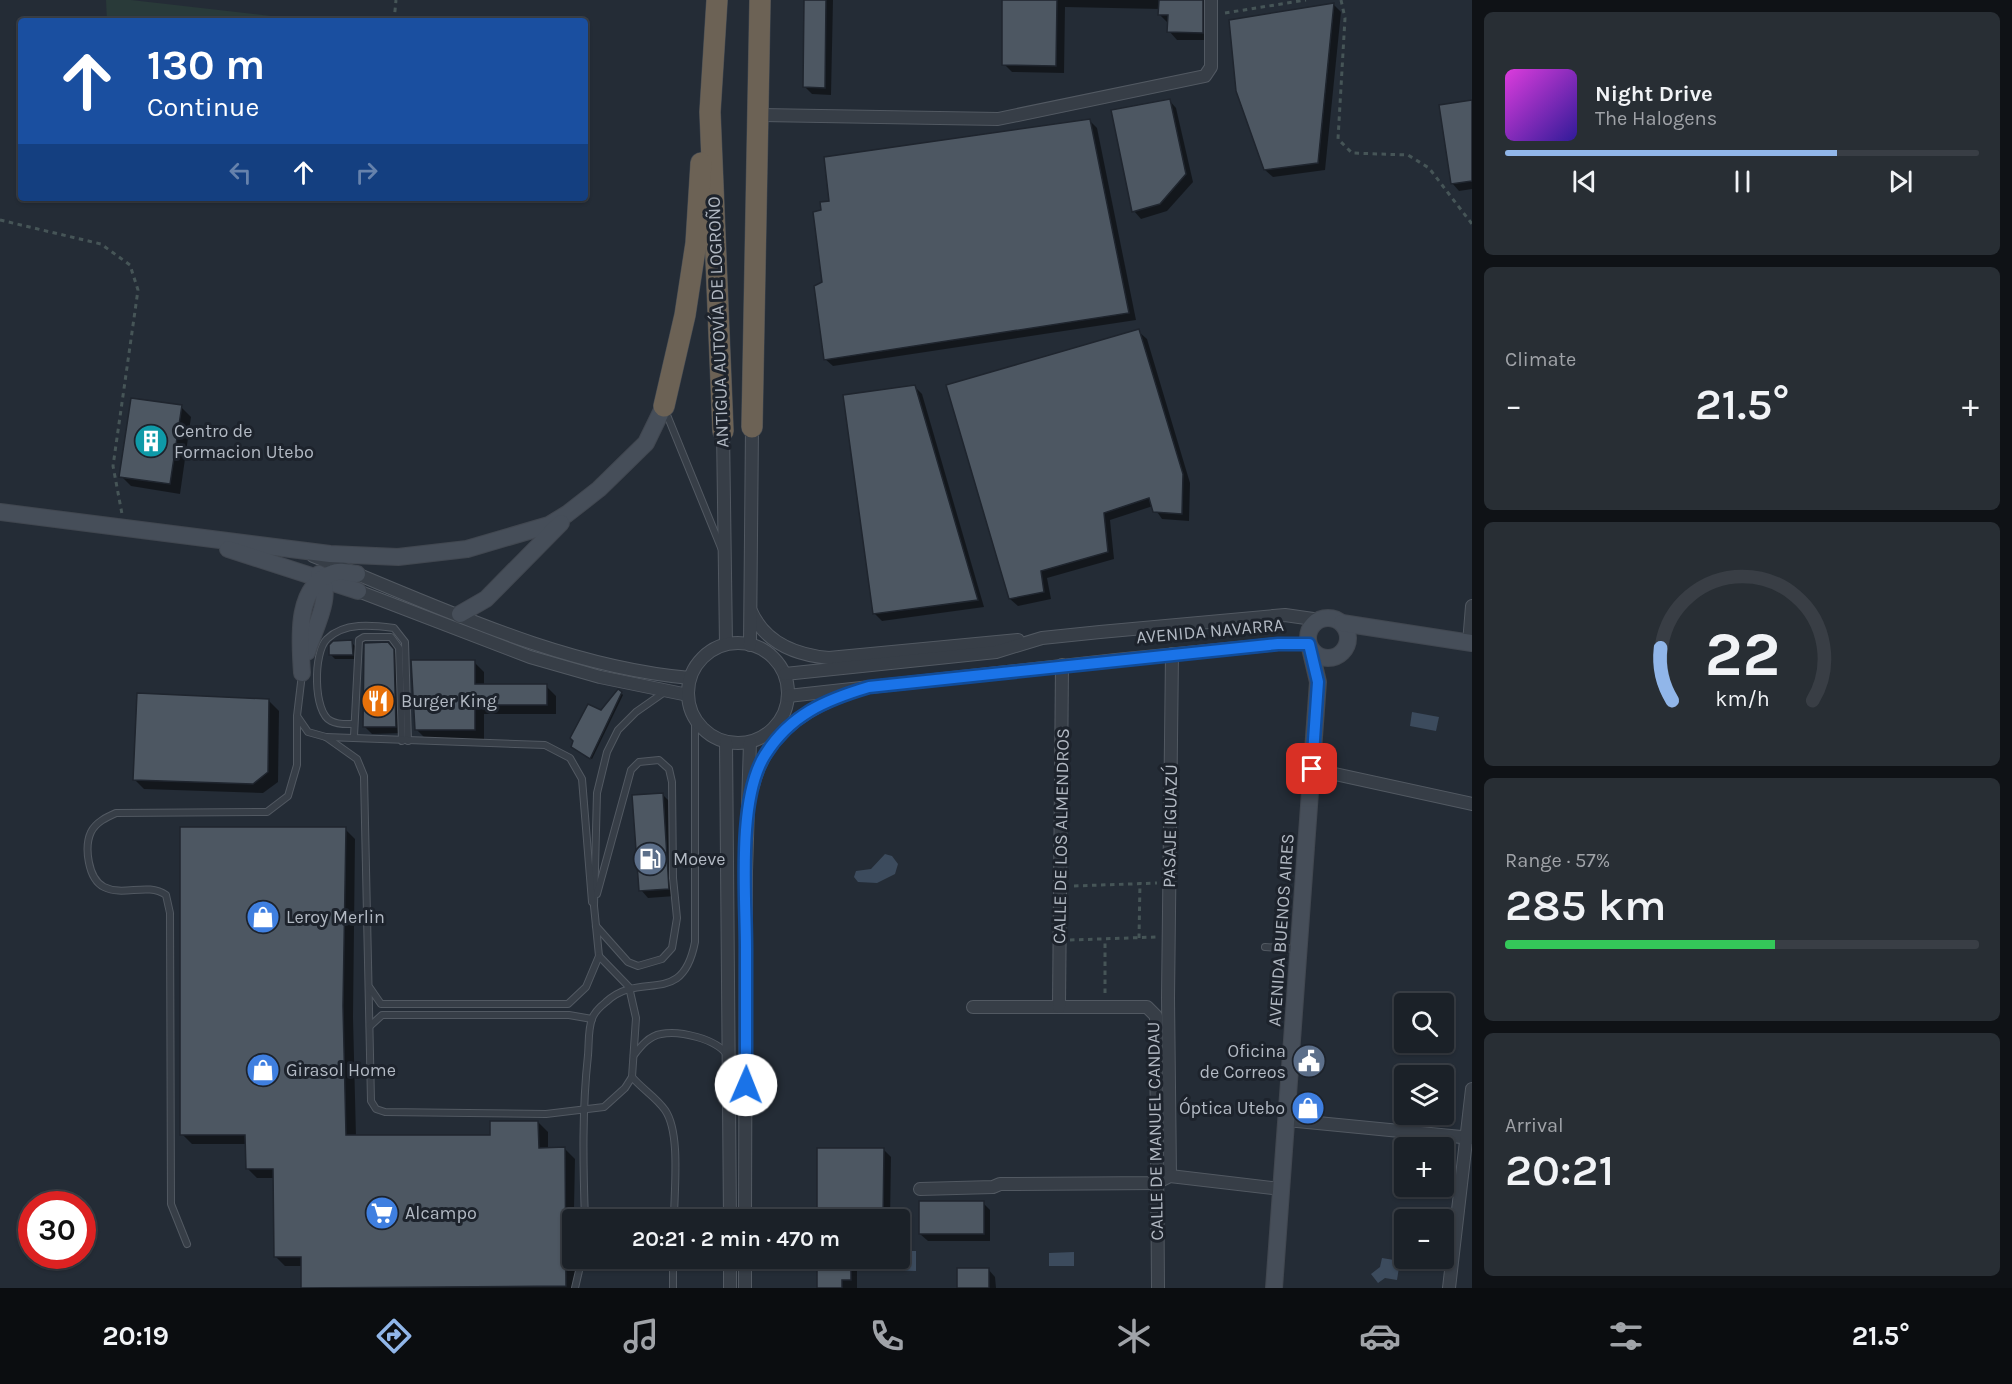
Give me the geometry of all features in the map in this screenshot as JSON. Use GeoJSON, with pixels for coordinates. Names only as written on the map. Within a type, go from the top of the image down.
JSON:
{"type":"FeatureCollection","features":[{"type":"Feature","properties":{"kind":"highway","name":"ANTIGUA AUTOVÍA DE LOGROÑO"},"geometry":{"type":"LineString","coordinates":[[717,0],[710,112],[723,431]]}},
{"type":"Feature","properties":{"kind":"highway","name":"ANTIGUA AUTOVÍA DE LOGROÑO"},"geometry":{"type":"LineString","coordinates":[[752,428],[760,0]]}},
{"type":"Feature","properties":{"kind":"highway"},"geometry":{"type":"LineString","coordinates":[[664,406],[686,315],[696,243],[702,142],[710,112]]}},
{"type":"Feature","properties":{"kind":"street"},"geometry":{"type":"LineString","coordinates":[[757,115],[998,119],[1205,76],[1211,67],[1211,0]]}},
{"type":"Feature","properties":{"kind":"street"},"geometry":{"type":"LineString","coordinates":[[460,614],[486,599],[579,505],[646,443],[664,406]]}},
{"type":"Feature","properties":{"kind":"street","name":"ANTIGUA AUTOVÍA DE LOGROÑO"},"geometry":{"type":"LineString","coordinates":[[750,645],[752,428]]}},
{"type":"Feature","properties":{"kind":"street","name":"ANTIGUA AUTOVÍA DE LOGROÑO"},"geometry":{"type":"LineString","coordinates":[[723,431],[726,644]]}},
{"type":"Feature","properties":{"kind":"street"},"geometry":{"type":"LineString","coordinates":[[0,512],[126,530],[298,550],[398,556],[437,554],[467,549],[549,525],[579,505]]}},
{"type":"Feature","properties":{"kind":"street"},"geometry":{"type":"LineString","coordinates":[[193,538],[358,591],[530,657],[600,677],[688,695]]}},
{"type":"Feature","properties":{"kind":"street"},"geometry":{"type":"LineString","coordinates":[[298,550],[540,646],[646,674],[690,678]]}},
{"type":"Feature","properties":{"kind":"street"},"geometry":{"type":"LineString","coordinates":[[298,550],[323,580],[323,608],[312,634],[302,673]]}},
{"type":"Feature","properties":{"kind":"street"},"geometry":{"type":"LineString","coordinates":[[290,570],[306,598],[300,649],[302,673]]}},
{"type":"Feature","properties":{"kind":"street"},"geometry":{"type":"LineString","coordinates":[[306,598],[334,572],[357,574]]}},
{"type":"Feature","properties":{"kind":"street"},"geometry":{"type":"LineString","coordinates":[[323,608],[338,596],[358,591]]}},
{"type":"Feature","properties":{"kind":"street"},"geometry":{"type":"LineString","coordinates":[[1391,629],[1347,646],[1334,658],[1323,658],[1310,646],[1310,630],[1320,620],[1329,618],[1342,623],[1391,629],[1470,643],[1472,606]]}},
{"type":"Feature","properties":{"kind":"street"},"geometry":{"type":"LineString","coordinates":[[751,612],[765,635],[786,648],[818,657],[1042,638]]}},
{"type":"Feature","properties":{"kind":"street","name":"AVENIDA NAVARRA"},"geometry":{"type":"LineString","coordinates":[[1042,638],[1285,615],[1320,620]]}},
{"type":"Feature","properties":{"kind":"street"},"geometry":{"type":"LineString","coordinates":[[1342,623],[1348,631],[1347,646]]}},
{"type":"Feature","properties":{"kind":"street"},"geometry":{"type":"LineString","coordinates":[[784,674],[996,652],[1042,638]]}},
{"type":"Feature","properties":{"kind":"street"},"geometry":{"type":"LineString","coordinates":[[726,644],[750,645],[774,657],[784,674],[788,696],[782,719],[771,731],[750,742],[726,742],[711,736],[695,719],[688,695],[690,678],[704,657],[726,644]]}},
{"type":"Feature","properties":{"kind":"street","name":"AVENIDA NAVARRA"},"geometry":{"type":"LineString","coordinates":[[869,687],[1278,644],[1310,646]]}},
{"type":"Feature","properties":{"kind":"street","name":"AVENIDA BUENOS AIRES"},"geometry":{"type":"LineString","coordinates":[[1274,1288],[1318,682],[1310,646]]}},
{"type":"Feature","properties":{"kind":"street","name":"PASAJE IGUAZÚ"},"geometry":{"type":"LineString","coordinates":[[1170,1176],[1168,998],[1172,654]]}},
{"type":"Feature","properties":{"kind":"street","name":"AVENIDA BUENOS AIRES"},"geometry":{"type":"LineString","coordinates":[[1318,682],[1334,658]]}},
{"type":"Feature","properties":{"kind":"street","name":"CALLE DE LOS ALMENDROS"},"geometry":{"type":"LineString","coordinates":[[1059,1007],[1062,665]]}},
{"type":"Feature","properties":{"kind":"street"},"geometry":{"type":"LineString","coordinates":[[788,696],[869,687]]}},
{"type":"Feature","properties":{"kind":"street"},"geometry":{"type":"LineString","coordinates":[[749,802],[755,778],[764,757],[781,733],[800,716],[819,704],[869,687]]}},
{"type":"Feature","properties":{"kind":"street"},"geometry":{"type":"LineString","coordinates":[[726,742],[730,1209]]}},
{"type":"Feature","properties":{"kind":"street"},"geometry":{"type":"LineString","coordinates":[[746,1209],[746,871],[750,742]]}},
{"type":"Feature","properties":{"kind":"street"},"geometry":{"type":"LineString","coordinates":[[1312,769],[1472,804]]}},
{"type":"Feature","properties":{"kind":"street","name":"CALLE DE MANUEL CANDAU"},"geometry":{"type":"LineString","coordinates":[[973,1007],[1147,1007],[1156,1016],[1158,1288]]}},
{"type":"Feature","properties":{"kind":"street"},"geometry":{"type":"LineString","coordinates":[[1449,1288],[1469,1138],[1472,1089]]}},
{"type":"Feature","properties":{"kind":"street"},"geometry":{"type":"LineString","coordinates":[[1287,1120],[1469,1138]]}},
{"type":"Feature","properties":{"kind":"street"},"geometry":{"type":"LineString","coordinates":[[920,1189],[993,1187],[1000,1184],[1156,1183],[1170,1176],[1281,1189]]}},
{"type":"Feature","properties":{"kind":"street"},"geometry":{"type":"LineString","coordinates":[[730,1269],[730,1288]]}},
{"type":"Feature","properties":{"kind":"street"},"geometry":{"type":"LineString","coordinates":[[745,1269],[745,1288]]}},
{"type":"Feature","properties":{"kind":"lane"},"geometry":{"type":"LineString","coordinates":[[664,406],[725,558]]}},
{"type":"Feature","properties":{"kind":"lane"},"geometry":{"type":"LineString","coordinates":[[354,724],[330,721],[318,704],[319,654],[325,640],[338,632],[358,626],[394,628],[405,642],[405,741]]}},
{"type":"Feature","properties":{"kind":"lane"},"geometry":{"type":"LineString","coordinates":[[354,736],[359,640],[364,637],[392,637],[399,648],[405,741]]}},
{"type":"Feature","properties":{"kind":"lane"},"geometry":{"type":"LineString","coordinates":[[187,1244],[171,1203],[170,914],[166,895],[156,888],[117,891],[102,886],[90,870],[90,833],[101,820],[116,813],[267,812],[288,796],[297,765],[297,716],[302,673]]}},
{"type":"Feature","properties":{"kind":"lane"},"geometry":{"type":"LineString","coordinates":[[370,988],[381,1004],[568,1004],[586,987],[599,956],[594,906],[597,793],[607,752],[626,720],[667,691]]}},
{"type":"Feature","properties":{"kind":"lane"},"geometry":{"type":"LineString","coordinates":[[297,716],[308,732],[326,737],[354,736],[405,741],[545,745],[570,758],[582,779],[590,894],[594,906]]}},
{"type":"Feature","properties":{"kind":"lane"},"geometry":{"type":"LineString","coordinates":[[585,1209],[583,1112],[592,1018],[610,998],[628,987],[654,987],[669,983],[683,973],[692,960],[695,942],[695,719]]}},
{"type":"Feature","properties":{"kind":"lane"},"geometry":{"type":"LineString","coordinates":[[326,737],[357,759],[364,776],[371,1101],[376,1109],[411,1113],[535,1114],[583,1112],[612,1103],[632,1077],[636,1018],[628,987],[599,956]]}},
{"type":"Feature","properties":{"kind":"lane"},"geometry":{"type":"LineString","coordinates":[[594,906],[632,770],[639,762],[659,760],[669,769],[672,782],[673,878],[677,918],[672,948],[663,959],[638,966],[628,962],[596,926]]}},
{"type":"Feature","properties":{"kind":"lane"},"geometry":{"type":"LineString","coordinates":[[1265,947],[1299,949]]}},
{"type":"Feature","properties":{"kind":"lane"},"geometry":{"type":"LineString","coordinates":[[370,1026],[382,1015],[569,1015],[592,1018]]}},
{"type":"Feature","properties":{"kind":"lane"},"geometry":{"type":"LineString","coordinates":[[634,1055],[646,1041],[661,1034],[714,1041],[729,1058]]}},
{"type":"Feature","properties":{"kind":"lane"},"geometry":{"type":"LineString","coordinates":[[632,1077],[661,1104],[670,1119],[673,1136],[674,1209]]}},
{"type":"Feature","properties":{"kind":"lane"},"geometry":{"type":"LineString","coordinates":[[575,1288],[579,1269]]}},
{"type":"Feature","properties":{"kind":"lane"},"geometry":{"type":"LineString","coordinates":[[673,1269],[673,1288]]}},
{"type":"Feature","properties":{"kind":"path"},"geometry":{"type":"LineString","coordinates":[[394,18],[396,0]]}},
{"type":"Feature","properties":{"kind":"path"},"geometry":{"type":"LineString","coordinates":[[1211,15],[1306,0]]}},
{"type":"Feature","properties":{"kind":"path"},"geometry":{"type":"LineString","coordinates":[[1341,0],[1346,18],[1338,139],[1352,153],[1408,155],[1415,159],[1429,168],[1472,224]]}},
{"type":"Feature","properties":{"kind":"path"},"geometry":{"type":"LineString","coordinates":[[0,220],[101,244],[130,265],[138,290],[113,466],[126,530]]}},
{"type":"Feature","properties":{"kind":"path"},"geometry":{"type":"LineString","coordinates":[[1139,938],[1140,882]]}},
{"type":"Feature","properties":{"kind":"path"},"geometry":{"type":"LineString","coordinates":[[1060,887],[1140,882],[1169,883]]}},
{"type":"Feature","properties":{"kind":"path"},"geometry":{"type":"LineString","coordinates":[[1060,940],[1169,937]]}},
{"type":"Feature","properties":{"kind":"path"},"geometry":{"type":"LineString","coordinates":[[1105,939],[1105,1007]]}},
{"type":"Feature","properties":{"kind":"shaded area"},"geometry":{"type":"Polygon","coordinates":[[[106,0],[131,0],[288,18],[107,18],[106,0]]]}},
{"type":"Feature","properties":{"kind":"water"},"geometry":{"type":"Polygon","coordinates":[[[1412,712],[1439,717],[1436,731],[1410,726],[1412,712]]]}},
{"type":"Feature","properties":{"kind":"water"},"geometry":{"type":"Polygon","coordinates":[[[885,854],[892,856],[898,864],[895,874],[877,883],[858,882],[854,877],[856,871],[871,869],[885,854]]]}},
{"type":"Feature","properties":{"kind":"water"},"geometry":{"type":"Polygon","coordinates":[[[910,1251],[916,1251],[916,1271],[885,1270],[910,1269],[910,1251]]]}},
{"type":"Feature","properties":{"kind":"water"},"geometry":{"type":"Polygon","coordinates":[[[1074,1252],[1074,1266],[1049,1266],[1049,1253],[1074,1252]]]}},
{"type":"Feature","properties":{"kind":"water"},"geometry":{"type":"Polygon","coordinates":[[[1382,1258],[1394,1260],[1394,1269],[1399,1269],[1397,1280],[1385,1278],[1378,1283],[1371,1274],[1380,1267],[1382,1258]]]}},
{"type":"Feature","properties":{"kind":"building"},"geometry":{"type":"Polygon","coordinates":[[[804,0],[826,0],[825,88],[803,87],[804,0]]]}},
{"type":"Feature","properties":{"kind":"building"},"geometry":{"type":"Polygon","coordinates":[[[1002,0],[1057,0],[1056,66],[1002,65],[1002,0]]]}},
{"type":"Feature","properties":{"kind":"building"},"geometry":{"type":"Polygon","coordinates":[[[1159,0],[1203,0],[1203,33],[1167,32],[1168,15],[1158,15],[1159,0]]]}},
{"type":"Feature","properties":{"kind":"building"},"geometry":{"type":"Polygon","coordinates":[[[1334,3],[1318,163],[1264,170],[1236,91],[1229,20],[1334,3]]]}},
{"type":"Feature","properties":{"kind":"building"},"geometry":{"type":"Polygon","coordinates":[[[1170,99],[1186,174],[1160,204],[1132,212],[1111,110],[1170,99]]]}},
{"type":"Feature","properties":{"kind":"building"},"geometry":{"type":"Polygon","coordinates":[[[1472,100],[1472,181],[1451,184],[1439,105],[1472,100]]]}},
{"type":"Feature","properties":{"kind":"building"},"geometry":{"type":"Polygon","coordinates":[[[1090,119],[1129,313],[824,360],[814,286],[822,282],[813,212],[821,210],[820,202],[829,201],[824,157],[1090,119]]]}},
{"type":"Feature","properties":{"kind":"building"},"geometry":{"type":"Polygon","coordinates":[[[1139,329],[1183,474],[1182,514],[1153,512],[1149,498],[1104,513],[1108,552],[1041,571],[1044,592],[1009,599],[946,385],[1139,329]]]}},
{"type":"Feature","properties":{"kind":"building"},"geometry":{"type":"Polygon","coordinates":[[[915,385],[978,600],[873,614],[843,395],[915,385]]]}},
{"type":"Feature","properties":{"kind":"building","name":"Centro de Formacion Utebo"},"geometry":{"type":"Polygon","coordinates":[[[131,398],[182,405],[170,484],[119,477],[131,398]]]}},
{"type":"Feature","properties":{"kind":"building"},"geometry":{"type":"Polygon","coordinates":[[[352,640],[353,655],[329,655],[329,645],[333,641],[352,640]]]}},
{"type":"Feature","properties":{"kind":"building"},"geometry":{"type":"Polygon","coordinates":[[[388,642],[394,649],[396,727],[363,727],[364,643],[388,642]]]}},
{"type":"Feature","properties":{"kind":"building"},"geometry":{"type":"Polygon","coordinates":[[[411,660],[475,660],[475,684],[547,684],[547,705],[475,705],[475,730],[415,730],[411,660]]]}},
{"type":"Feature","properties":{"kind":"building"},"geometry":{"type":"Polygon","coordinates":[[[618,689],[622,692],[590,759],[571,747],[573,741],[570,738],[588,704],[601,710],[618,689]]]}},
{"type":"Feature","properties":{"kind":"building"},"geometry":{"type":"Polygon","coordinates":[[[137,693],[269,699],[268,772],[253,784],[133,780],[137,693]]]}},
{"type":"Feature","properties":{"kind":"building"},"geometry":{"type":"Polygon","coordinates":[[[663,793],[669,889],[639,891],[632,795],[663,793]]]}},
{"type":"Feature","properties":{"kind":"building"},"geometry":{"type":"Polygon","coordinates":[[[180,827],[346,827],[343,1006],[346,1135],[490,1135],[490,1121],[538,1121],[539,1148],[565,1147],[565,1209],[562,1209],[562,1269],[566,1269],[566,1286],[301,1288],[301,1257],[274,1257],[273,1169],[246,1169],[245,1135],[180,1135],[180,827]]]}},
{"type":"Feature","properties":{"kind":"building"},"geometry":{"type":"Polygon","coordinates":[[[817,1148],[884,1148],[883,1209],[817,1209],[817,1148]]]}},
{"type":"Feature","properties":{"kind":"building"},"geometry":{"type":"Polygon","coordinates":[[[919,1201],[984,1201],[984,1234],[919,1234],[919,1201]]]}},
{"type":"Feature","properties":{"kind":"building"},"geometry":{"type":"Polygon","coordinates":[[[957,1268],[989,1268],[989,1288],[957,1288],[957,1268]]]}},
{"type":"Feature","properties":{"kind":"building"},"geometry":{"type":"Polygon","coordinates":[[[817,1269],[851,1269],[851,1280],[842,1280],[842,1288],[817,1288],[817,1269]]]}},
{"type":"Feature","properties":{"kind":"place","name":"Centro de Formacion Utebo"},"geometry":{"type":"Point","coordinates":[151,441]}},
{"type":"Feature","properties":{"kind":"place","name":"Burger King"},"geometry":{"type":"Point","coordinates":[378,701]}},
{"type":"Feature","properties":{"kind":"place","name":"Moeve"},"geometry":{"type":"Point","coordinates":[650,859]}},
{"type":"Feature","properties":{"kind":"place","name":"Leroy Merlin"},"geometry":{"type":"Point","coordinates":[263,917]}},
{"type":"Feature","properties":{"kind":"place","name":"Oficina de Correos"},"geometry":{"type":"Point","coordinates":[1309,1061]}},
{"type":"Feature","properties":{"kind":"place","name":"Girasol Home"},"geometry":{"type":"Point","coordinates":[263,1070]}},
{"type":"Feature","properties":{"kind":"place","name":"Óptica Utebo"},"geometry":{"type":"Point","coordinates":[1308,1108]}},
{"type":"Feature","properties":{"kind":"place","name":"Alcampo"},"geometry":{"type":"Point","coordinates":[382,1213]}},
{"type":"Feature","properties":{"kind":"route"},"geometry":{"type":"LineString","coordinates":[[746,1085],[746,871],[749,802],[755,778],[764,757],[781,733],[800,716],[819,704],[869,687],[1062,665],[1278,644],[1309,644],[1318,682],[1312,769]]}}]}
